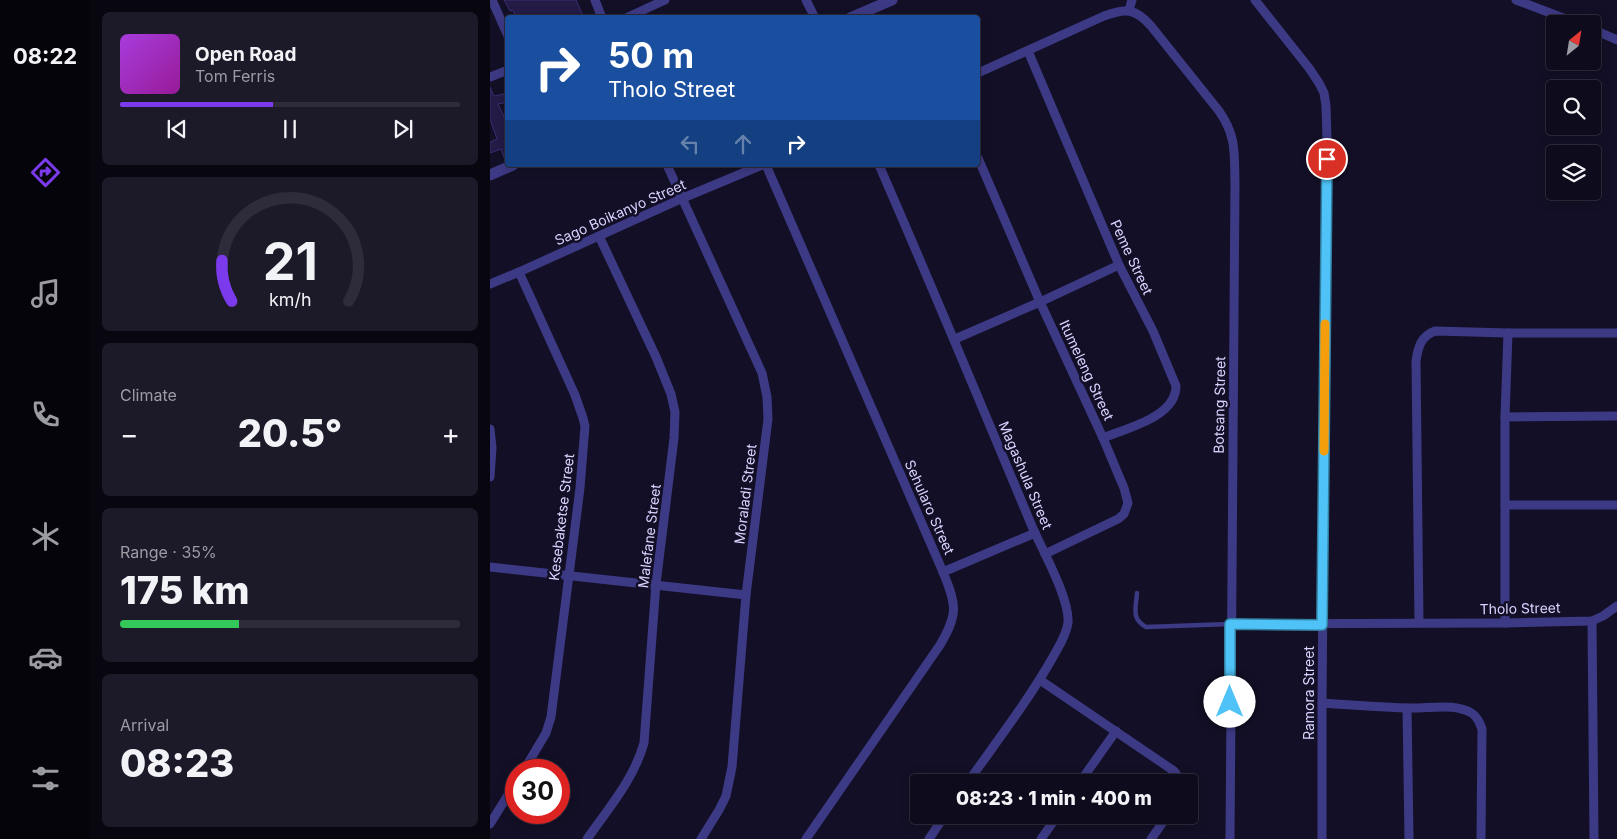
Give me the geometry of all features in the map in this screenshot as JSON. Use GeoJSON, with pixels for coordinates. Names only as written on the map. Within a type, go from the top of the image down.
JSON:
{"type":"FeatureCollection","features":[{"type":"Feature","properties":{"kind":"street"},"geometry":{"type":"LineString","coordinates":[[492,0],[505,29]]}},
{"type":"Feature","properties":{"kind":"street"},"geometry":{"type":"LineString","coordinates":[[594,0],[601,15]]}},
{"type":"Feature","properties":{"kind":"street"},"geometry":{"type":"LineString","coordinates":[[632,15],[665,0]]}},
{"type":"Feature","properties":{"kind":"street"},"geometry":{"type":"LineString","coordinates":[[806,0],[814,15]]}},
{"type":"Feature","properties":{"kind":"street"},"geometry":{"type":"LineString","coordinates":[[857,15],[892,0]]}},
{"type":"Feature","properties":{"kind":"street"},"geometry":{"type":"LineString","coordinates":[[980,73],[1104,16],[1129,10],[1132,0]]}},
{"type":"Feature","properties":{"kind":"street","name":"Ramora Street"},"geometry":{"type":"LineString","coordinates":[[1255,0],[1309,68],[1324,93],[1326,106],[1322,839]]}},
{"type":"Feature","properties":{"kind":"street"},"geometry":{"type":"LineString","coordinates":[[1516,0],[1555,15]]}},
{"type":"Feature","properties":{"kind":"street","name":"Botsang Street"},"geometry":{"type":"LineString","coordinates":[[1129,10],[1143,17],[1157,33],[1219,111],[1232,136],[1235,183],[1230,624],[1230,839]]}},
{"type":"Feature","properties":{"kind":"street"},"geometry":{"type":"LineString","coordinates":[[1601,33],[1617,40]]}},
{"type":"Feature","properties":{"kind":"street","name":"Peme Street"},"geometry":{"type":"LineString","coordinates":[[1028,51],[1119,265],[1166,359],[1176,386],[1176,392],[1169,406],[1161,413],[1142,423],[1103,438]]}},
{"type":"Feature","properties":{"kind":"street"},"geometry":{"type":"LineString","coordinates":[[490,78],[505,71]]}},
{"type":"Feature","properties":{"kind":"street","name":"Itumeleng Street"},"geometry":{"type":"LineString","coordinates":[[980,163],[1040,302],[1103,438],[1128,503],[1124,514],[1110,524],[1045,554]]}},
{"type":"Feature","properties":{"kind":"street"},"geometry":{"type":"LineString","coordinates":[[490,175],[508,167]]}},
{"type":"Feature","properties":{"kind":"street","name":"Moraladi Street"},"geometry":{"type":"LineString","coordinates":[[668,167],[762,372],[767,397],[768,419],[746,594],[731,776],[723,803],[701,839]]}},
{"type":"Feature","properties":{"kind":"street","name":"Sago Boikanyo Street"},"geometry":{"type":"LineString","coordinates":[[490,284],[683,198],[759,167]]}},
{"type":"Feature","properties":{"kind":"street","name":"Sehularo Street"},"geometry":{"type":"LineString","coordinates":[[765,167],[950,588],[954,610],[950,627],[940,646],[806,839]]}},
{"type":"Feature","properties":{"kind":"street","name":"Magashula Street"},"geometry":{"type":"LineString","coordinates":[[880,167],[955,339],[1068,612],[1068,622],[1063,641],[1040,680],[974,774]]}},
{"type":"Feature","properties":{"kind":"street","name":"Malefane Street"},"geometry":{"type":"LineString","coordinates":[[587,839],[632,774],[641,753],[656,584],[674,438],[675,412],[671,394],[599,236]]}},
{"type":"Feature","properties":{"kind":"street"},"geometry":{"type":"LineString","coordinates":[[955,339],[1119,265]]}},
{"type":"Feature","properties":{"kind":"street","name":"Kesebaketse Street"},"geometry":{"type":"LineString","coordinates":[[520,272],[575,395],[585,426],[580,488],[550,722],[546,733],[531,759]]}},
{"type":"Feature","properties":{"kind":"street"},"geometry":{"type":"LineString","coordinates":[[1419,622],[1416,361],[1422,340],[1426,335],[1435,331],[1617,333]]}},
{"type":"Feature","properties":{"kind":"street"},"geometry":{"type":"LineString","coordinates":[[1505,623],[1505,417],[1508,333]]}},
{"type":"Feature","properties":{"kind":"street"},"geometry":{"type":"LineString","coordinates":[[1505,417],[1617,416]]}},
{"type":"Feature","properties":{"kind":"street"},"geometry":{"type":"LineString","coordinates":[[490,429],[492,448],[490,477]]}},
{"type":"Feature","properties":{"kind":"street"},"geometry":{"type":"LineString","coordinates":[[1505,505],[1617,505]]}},
{"type":"Feature","properties":{"kind":"street"},"geometry":{"type":"LineString","coordinates":[[943,572],[1035,533]]}},
{"type":"Feature","properties":{"kind":"street"},"geometry":{"type":"LineString","coordinates":[[490,567],[746,594]]}},
{"type":"Feature","properties":{"kind":"street"},"geometry":{"type":"LineString","coordinates":[[1594,839],[1592,621],[1617,606]]}},
{"type":"Feature","properties":{"kind":"street","name":"Tholo Street"},"geometry":{"type":"LineString","coordinates":[[1230,624],[1322,625],[1419,622],[1592,621]]}},
{"type":"Feature","properties":{"kind":"street"},"geometry":{"type":"LineString","coordinates":[[1040,680],[1176,774]]}},
{"type":"Feature","properties":{"kind":"street"},"geometry":{"type":"LineString","coordinates":[[1322,703],[1462,709],[1471,713],[1480,722],[1482,741],[1481,839]]}},
{"type":"Feature","properties":{"kind":"street"},"geometry":{"type":"LineString","coordinates":[[1407,708],[1409,839]]}},
{"type":"Feature","properties":{"kind":"street"},"geometry":{"type":"LineString","coordinates":[[1086,774],[1116,731]]}},
{"type":"Feature","properties":{"kind":"street"},"geometry":{"type":"LineString","coordinates":[[490,824],[505,800]]}},
{"type":"Feature","properties":{"kind":"street"},"geometry":{"type":"LineString","coordinates":[[929,839],[939,824]]}},
{"type":"Feature","properties":{"kind":"street"},"geometry":{"type":"LineString","coordinates":[[1041,839],[1052,824]]}},
{"type":"Feature","properties":{"kind":"street"},"geometry":{"type":"LineString","coordinates":[[1151,839],[1162,824]]}},
{"type":"Feature","properties":{"kind":"lane"},"geometry":{"type":"LineString","coordinates":[[1137,593],[1136,617],[1139,623],[1146,627],[1230,624]]}},
{"type":"Feature","properties":{"kind":"building"},"geometry":{"type":"Polygon","coordinates":[[[504,0],[576,0],[583,15],[515,15],[513,10],[510,11],[504,0]]]}},
{"type":"Feature","properties":{"kind":"building"},"geometry":{"type":"Polygon","coordinates":[[[490,87],[494,96],[505,94],[505,103],[498,104],[505,119],[505,160],[501,149],[490,153],[490,142],[497,139],[490,119],[490,87]]]}},
{"type":"Feature","properties":{"kind":"slow traffic"},"geometry":{"type":"LineString","coordinates":[[1324,451],[1325,324]]}},
{"type":"Feature","properties":{"kind":"route"},"geometry":{"type":"LineString","coordinates":[[1230,702],[1230,624],[1322,625],[1327,159]]}}]}
